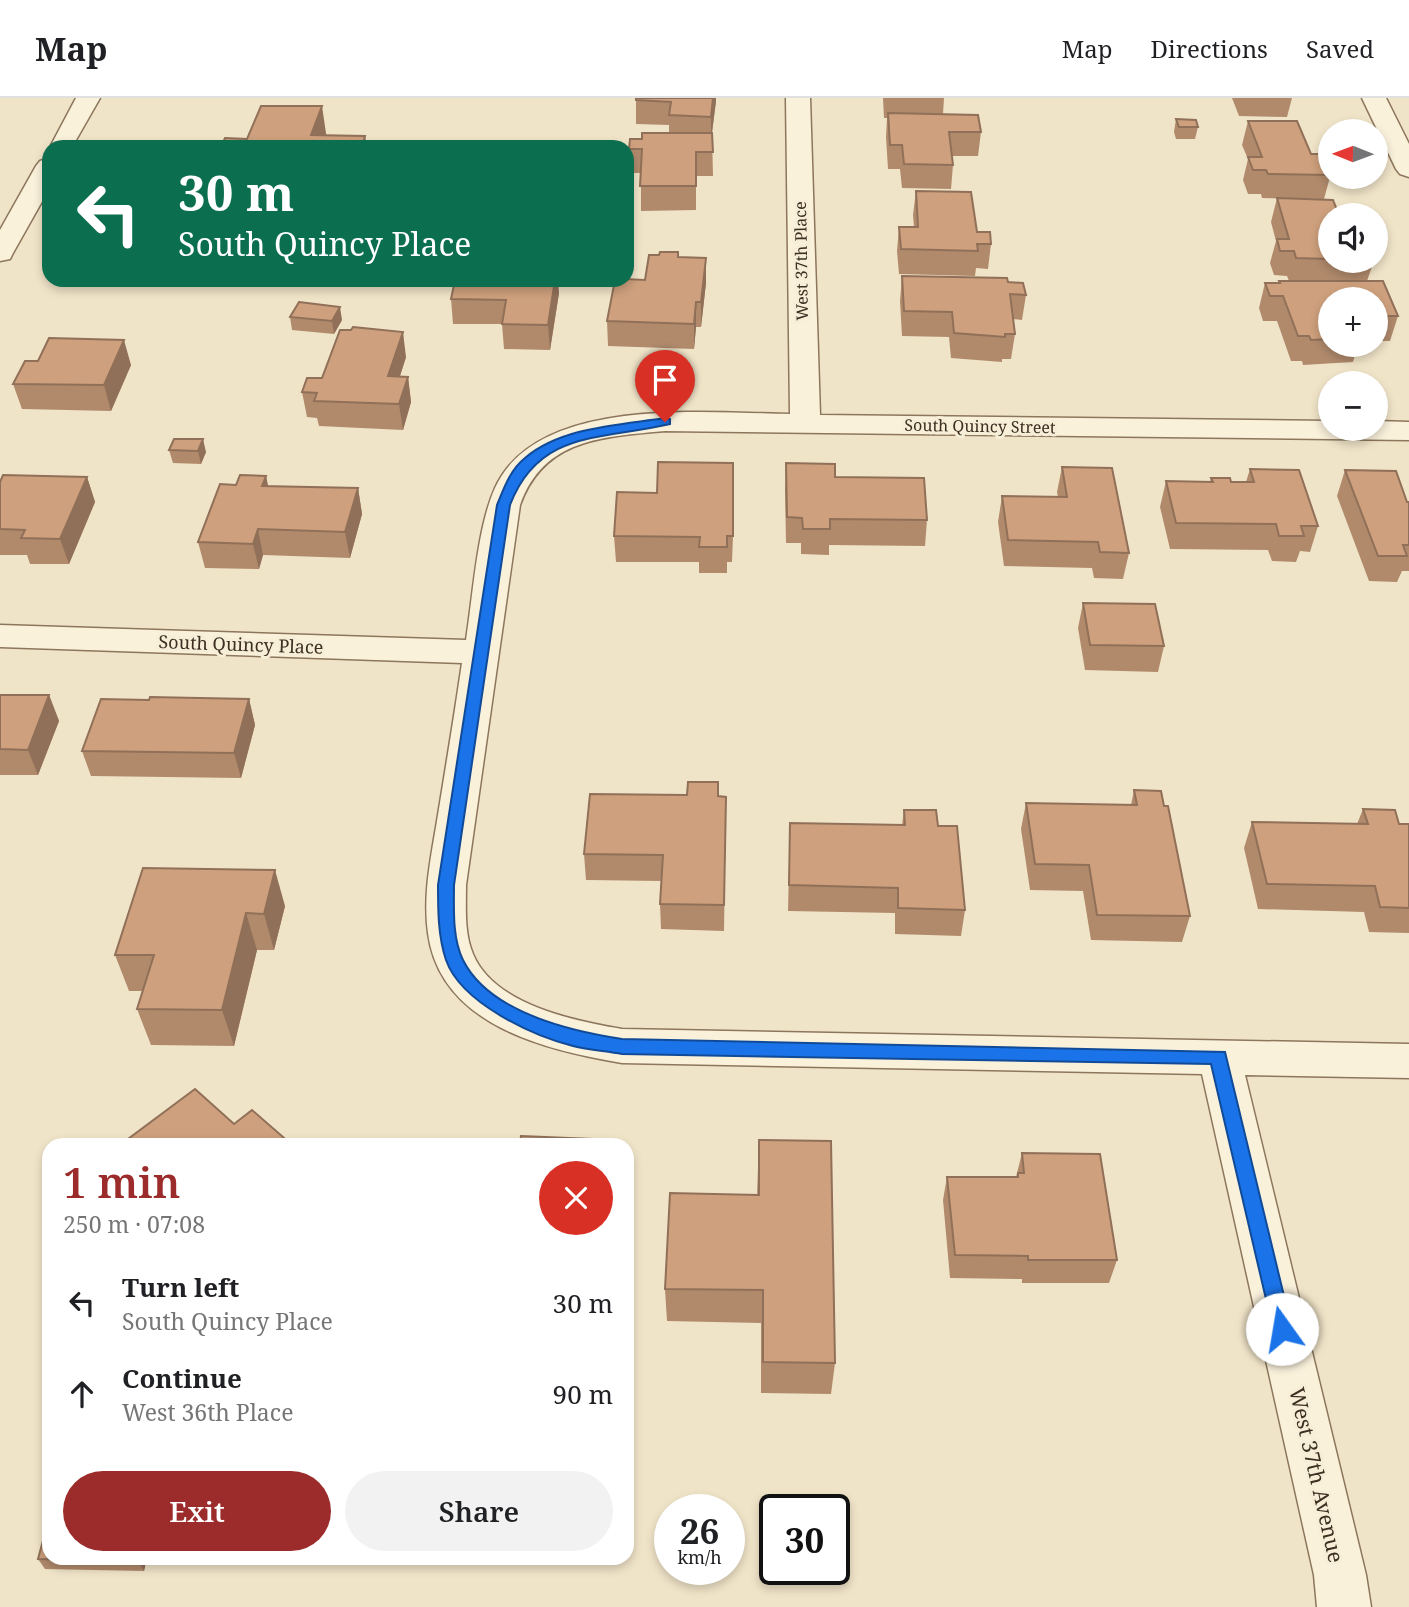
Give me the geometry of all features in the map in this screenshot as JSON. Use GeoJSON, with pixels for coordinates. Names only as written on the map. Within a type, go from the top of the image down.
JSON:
{"type":"FeatureCollection","features":[{"type":"Feature","properties":{"kind":"street"},"geometry":{"type":"LineString","coordinates":[[64,140],[88,98]]}},
{"type":"Feature","properties":{"kind":"street","name":"West 37th Place"},"geometry":{"type":"LineString","coordinates":[[797,98],[805,424]]}},
{"type":"Feature","properties":{"kind":"street"},"geometry":{"type":"LineString","coordinates":[[1374,98],[1409,169]]}},
{"type":"Feature","properties":{"kind":"street"},"geometry":{"type":"LineString","coordinates":[[0,253],[42,178]]}},
{"type":"Feature","properties":{"kind":"street","name":"South Quincy Street"},"geometry":{"type":"LineString","coordinates":[[1219,1057],[622,1046],[573,1039],[520,1019],[476,989],[455,961],[446,922],[446,885],[504,505],[513,480],[529,460],[554,447],[588,433],[665,422],[1409,432]]}},
{"type":"Feature","properties":{"kind":"street","name":"South Quincy Place"},"geometry":{"type":"LineString","coordinates":[[0,636],[481,652]]}},
{"type":"Feature","properties":{"kind":"street"},"geometry":{"type":"LineString","coordinates":[[1219,1057],[1409,1061]]}},
{"type":"Feature","properties":{"kind":"street","name":"West 37th Avenue"},"geometry":{"type":"LineString","coordinates":[[1219,1057],[1340,1574],[1344,1607]]}},
{"type":"Feature","properties":{"kind":"building"},"geometry":{"type":"Polygon","coordinates":[[[636,98],[713,98],[711,117],[669,115],[671,102],[636,98]]]}},
{"type":"Feature","properties":{"kind":"building"},"geometry":{"type":"Polygon","coordinates":[[[261,106],[322,106],[311,135],[365,136],[364,140],[224,140],[247,139],[261,106]]]}},
{"type":"Feature","properties":{"kind":"building"},"geometry":{"type":"Polygon","coordinates":[[[888,113],[978,115],[981,132],[949,132],[953,165],[904,164],[902,145],[890,145],[888,113]]]}},
{"type":"Feature","properties":{"kind":"building"},"geometry":{"type":"Polygon","coordinates":[[[1176,119],[1196,120],[1198,127],[1179,127],[1176,119]]]}},
{"type":"Feature","properties":{"kind":"building"},"geometry":{"type":"Polygon","coordinates":[[[1248,121],[1297,121],[1311,154],[1318,154],[1318,175],[1268,174],[1266,170],[1253,170],[1248,157],[1262,157],[1248,121]]]}},
{"type":"Feature","properties":{"kind":"building"},"geometry":{"type":"Polygon","coordinates":[[[642,133],[712,133],[713,152],[696,152],[696,186],[640,186],[642,149],[634,149],[634,140],[630,140],[642,139],[642,133]]]}},
{"type":"Feature","properties":{"kind":"building"},"geometry":{"type":"Polygon","coordinates":[[[916,191],[971,192],[977,232],[990,232],[991,244],[977,244],[978,251],[901,249],[899,227],[918,227],[916,191]]]}},
{"type":"Feature","properties":{"kind":"building"},"geometry":{"type":"Polygon","coordinates":[[[1277,198],[1333,200],[1334,203],[1318,203],[1318,259],[1296,258],[1294,251],[1280,251],[1277,239],[1289,239],[1277,198]]]}},
{"type":"Feature","properties":{"kind":"building"},"geometry":{"type":"Polygon","coordinates":[[[660,252],[678,252],[678,257],[706,258],[701,302],[696,302],[694,324],[607,321],[614,287],[634,287],[634,279],[645,280],[649,255],[659,255],[660,252]]]}},
{"type":"Feature","properties":{"kind":"building"},"geometry":{"type":"Polygon","coordinates":[[[902,276],[1007,278],[1008,282],[1023,283],[1026,295],[1010,294],[1015,334],[1005,334],[1005,337],[954,333],[952,312],[904,311],[902,276]]]}},
{"type":"Feature","properties":{"kind":"building"},"geometry":{"type":"Polygon","coordinates":[[[1279,281],[1383,281],[1386,287],[1318,287],[1318,340],[1311,340],[1309,336],[1298,336],[1283,296],[1270,296],[1265,283],[1280,283],[1279,281]]]}},
{"type":"Feature","properties":{"kind":"building"},"geometry":{"type":"Polygon","coordinates":[[[454,287],[554,287],[548,325],[502,324],[506,300],[451,299],[454,287]]]}},
{"type":"Feature","properties":{"kind":"building"},"geometry":{"type":"Polygon","coordinates":[[[1388,293],[1398,316],[1388,316],[1388,293]]]}},
{"type":"Feature","properties":{"kind":"building"},"geometry":{"type":"Polygon","coordinates":[[[299,302],[340,307],[332,321],[290,317],[299,302]]]}},
{"type":"Feature","properties":{"kind":"building"},"geometry":{"type":"Polygon","coordinates":[[[353,327],[403,332],[388,376],[408,377],[399,404],[314,401],[317,393],[302,392],[307,378],[322,378],[340,330],[351,330],[353,327]]]}},
{"type":"Feature","properties":{"kind":"building"},"geometry":{"type":"Polygon","coordinates":[[[49,338],[124,340],[104,385],[13,384],[25,361],[38,361],[49,338]]]}},
{"type":"Feature","properties":{"kind":"building"},"geometry":{"type":"Polygon","coordinates":[[[174,439],[203,439],[198,451],[169,450],[174,439]]]}},
{"type":"Feature","properties":{"kind":"building"},"geometry":{"type":"Polygon","coordinates":[[[658,462],[733,463],[733,536],[727,536],[727,547],[699,547],[700,537],[614,536],[617,492],[657,493],[658,462]]]}},
{"type":"Feature","properties":{"kind":"building"},"geometry":{"type":"Polygon","coordinates":[[[786,463],[835,464],[835,477],[924,478],[927,520],[830,519],[830,529],[803,529],[802,518],[787,517],[786,463]]]}},
{"type":"Feature","properties":{"kind":"building"},"geometry":{"type":"Polygon","coordinates":[[[1062,467],[1112,468],[1129,553],[1100,552],[1098,542],[1008,540],[1002,496],[1067,497],[1062,467]]]}},
{"type":"Feature","properties":{"kind":"building"},"geometry":{"type":"Polygon","coordinates":[[[1250,469],[1299,470],[1318,526],[1301,526],[1304,536],[1279,536],[1276,524],[1176,523],[1166,481],[1213,482],[1211,478],[1230,478],[1231,482],[1254,482],[1250,469]]]}},
{"type":"Feature","properties":{"kind":"building"},"geometry":{"type":"Polygon","coordinates":[[[1345,470],[1396,471],[1409,502],[1409,545],[1403,545],[1407,556],[1378,556],[1345,470]]]}},
{"type":"Feature","properties":{"kind":"building"},"geometry":{"type":"Polygon","coordinates":[[[3,475],[87,477],[60,539],[21,538],[25,530],[0,529],[0,482],[3,475]]]}},
{"type":"Feature","properties":{"kind":"building"},"geometry":{"type":"Polygon","coordinates":[[[240,475],[266,476],[262,486],[358,488],[345,532],[258,529],[253,544],[198,542],[220,484],[236,485],[240,475]]]}},
{"type":"Feature","properties":{"kind":"building"},"geometry":{"type":"Polygon","coordinates":[[[1083,603],[1155,604],[1164,646],[1090,645],[1083,603]]]}},
{"type":"Feature","properties":{"kind":"building"},"geometry":{"type":"Polygon","coordinates":[[[0,695],[49,695],[28,750],[0,749],[0,695]]]}},
{"type":"Feature","properties":{"kind":"building"},"geometry":{"type":"Polygon","coordinates":[[[150,697],[249,699],[234,753],[82,751],[101,699],[149,700],[150,697]]]}},
{"type":"Feature","properties":{"kind":"building"},"geometry":{"type":"Polygon","coordinates":[[[688,782],[718,782],[718,796],[726,797],[724,905],[660,904],[663,855],[584,854],[590,794],[687,795],[688,782]]]}},
{"type":"Feature","properties":{"kind":"building"},"geometry":{"type":"Polygon","coordinates":[[[1134,790],[1161,791],[1164,806],[1168,806],[1190,916],[1097,915],[1089,865],[1035,864],[1026,803],[1137,805],[1134,790]]]}},
{"type":"Feature","properties":{"kind":"building"},"geometry":{"type":"Polygon","coordinates":[[[1363,809],[1395,810],[1399,824],[1409,824],[1409,908],[1380,907],[1375,886],[1267,884],[1252,822],[1368,824],[1363,809]]]}},
{"type":"Feature","properties":{"kind":"building"},"geometry":{"type":"Polygon","coordinates":[[[904,810],[936,810],[938,826],[957,826],[965,910],[898,908],[898,888],[789,885],[790,823],[905,825],[904,810]]]}},
{"type":"Feature","properties":{"kind":"building"},"geometry":{"type":"Polygon","coordinates":[[[143,868],[275,870],[264,914],[246,913],[222,1010],[137,1009],[154,955],[115,955],[143,868]]]}},
{"type":"Feature","properties":{"kind":"building"},"geometry":{"type":"Polygon","coordinates":[[[195,1089],[234,1124],[252,1110],[284,1138],[129,1138],[195,1089]]]}},
{"type":"Feature","properties":{"kind":"building"},"geometry":{"type":"Polygon","coordinates":[[[521,1136],[568,1138],[521,1138],[521,1136]]]}},
{"type":"Feature","properties":{"kind":"building"},"geometry":{"type":"Polygon","coordinates":[[[759,1140],[831,1141],[835,1363],[763,1362],[763,1290],[665,1289],[670,1193],[759,1195],[759,1140]]]}},
{"type":"Feature","properties":{"kind":"building"},"geometry":{"type":"Polygon","coordinates":[[[1022,1153],[1100,1154],[1117,1260],[1028,1260],[1028,1256],[955,1255],[947,1177],[1018,1177],[1018,1173],[1024,1173],[1022,1153]]]}},
{"type":"Feature","properties":{"kind":"route"},"geometry":{"type":"LineString","coordinates":[[665,422],[588,433],[529,460],[513,480],[504,505],[446,885],[446,922],[455,961],[476,989],[520,1019],[573,1039],[622,1046],[1219,1057],[1282,1329]]}}]}
